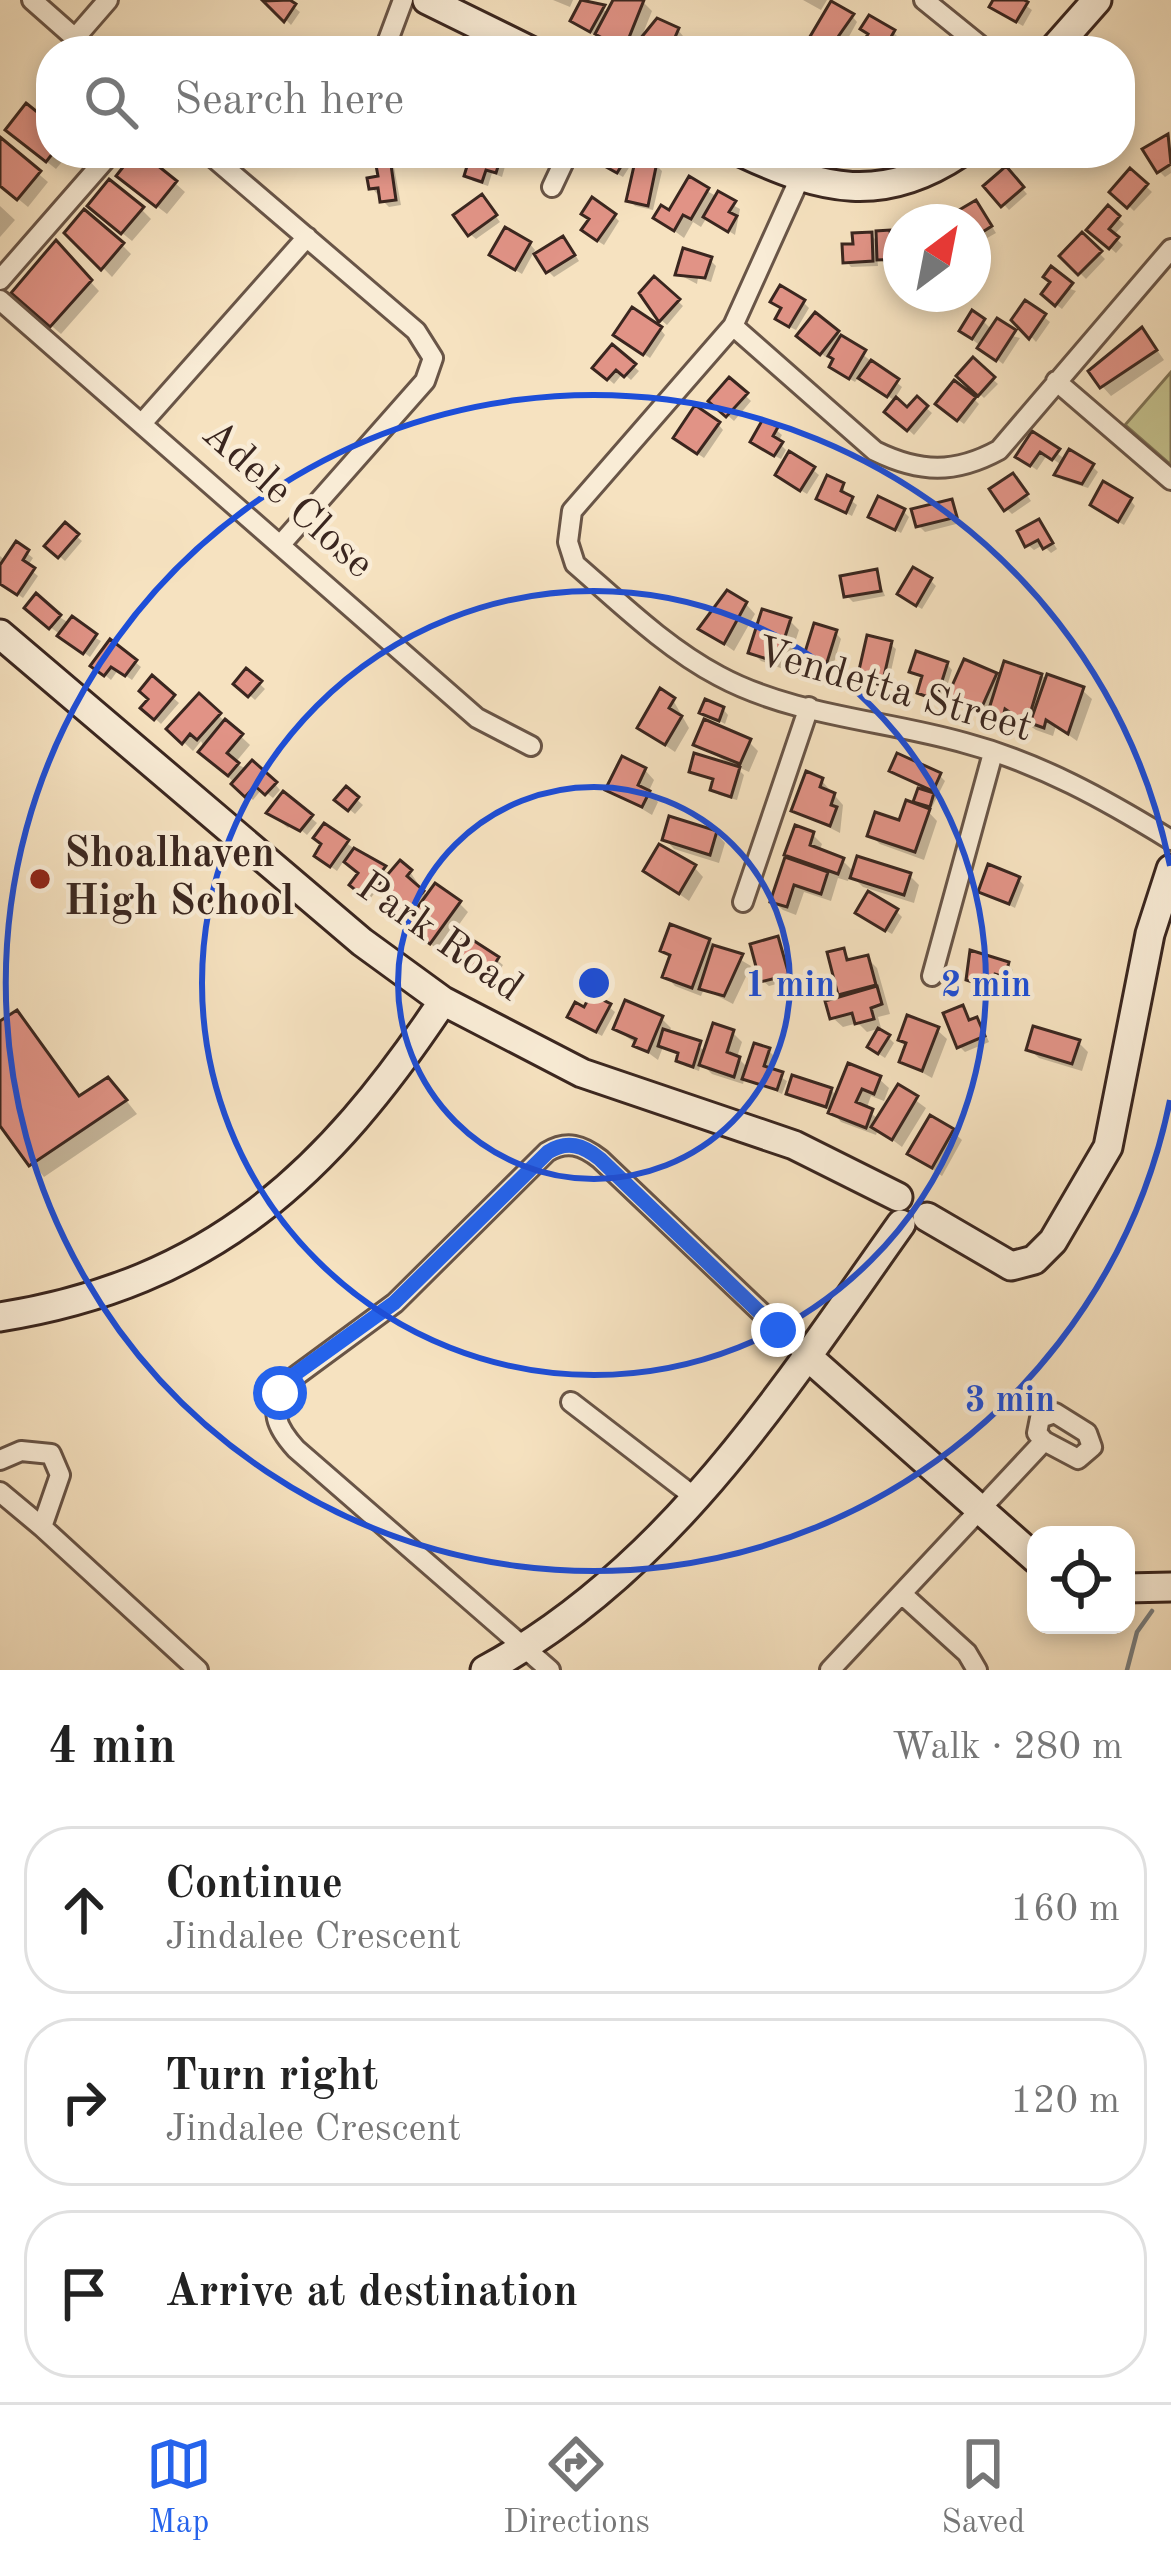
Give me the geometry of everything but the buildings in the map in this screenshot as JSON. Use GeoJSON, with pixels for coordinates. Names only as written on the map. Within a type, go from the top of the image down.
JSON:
{"type":"FeatureCollection","features":[{"type":"Feature","properties":{"kind":"street"},"geometry":{"type":"LineString","coordinates":[[32,0],[74,36]]}},
{"type":"Feature","properties":{"kind":"street"},"geometry":{"type":"LineString","coordinates":[[87,36],[107,0]]}},
{"type":"Feature","properties":{"kind":"street"},"geometry":{"type":"LineString","coordinates":[[390,36],[404,0]]}},
{"type":"Feature","properties":{"kind":"street"},"geometry":{"type":"LineString","coordinates":[[427,0],[500,36]]}},
{"type":"Feature","properties":{"kind":"street"},"geometry":{"type":"LineString","coordinates":[[924,0],[969,36]]}},
{"type":"Feature","properties":{"kind":"street"},"geometry":{"type":"LineString","coordinates":[[1065,36],[1097,0]]}},
{"type":"Feature","properties":{"kind":"street"},"geometry":{"type":"LineString","coordinates":[[0,280],[98,168]]}},
{"type":"Feature","properties":{"kind":"street"},"geometry":{"type":"LineString","coordinates":[[226,168],[426,341],[433,365],[425,381],[281,543]]}},
{"type":"Feature","properties":{"kind":"street"},"geometry":{"type":"LineString","coordinates":[[551,187],[560,168]]}},
{"type":"Feature","properties":{"kind":"street"},"geometry":{"type":"LineString","coordinates":[[775,168],[800,180],[855,188],[885,185],[938,168]]}},
{"type":"Feature","properties":{"kind":"street","name":"Vendetta Street"},"geometry":{"type":"LineString","coordinates":[[800,180],[734,326],[572,511],[568,542],[575,564],[681,653],[721,678],[808,707],[994,753],[1088,789],[1171,840]]}},
{"type":"Feature","properties":{"kind":"street"},"geometry":{"type":"LineString","coordinates":[[144,421],[307,237]]}},
{"type":"Feature","properties":{"kind":"street"},"geometry":{"type":"LineString","coordinates":[[734,326],[875,451],[936,470],[973,464],[999,450],[1171,249]]}},
{"type":"Feature","properties":{"kind":"street","name":"Adele Close"},"geometry":{"type":"LineString","coordinates":[[0,300],[144,421],[477,718],[531,746]]}},
{"type":"Feature","properties":{"kind":"street"},"geometry":{"type":"LineString","coordinates":[[1056,380],[1171,480]]}},
{"type":"Feature","properties":{"kind":"street","name":"Park Road"},"geometry":{"type":"LineString","coordinates":[[0,634],[362,942],[443,1001],[582,1073],[794,1145],[1000,1262],[1023,1265],[1069,1221],[1108,1148],[1150,934],[1171,869]]}},
{"type":"Feature","properties":{"kind":"street"},"geometry":{"type":"LineString","coordinates":[[743,902],[808,707]]}},
{"type":"Feature","properties":{"kind":"street"},"geometry":{"type":"LineString","coordinates":[[932,976],[994,753]]}},
{"type":"Feature","properties":{"kind":"street"},"geometry":{"type":"LineString","coordinates":[[0,1318],[134,1283],[208,1246],[269,1204],[353,1126],[443,1001]]}},
{"type":"Feature","properties":{"kind":"street"},"geometry":{"type":"LineString","coordinates":[[550,1670],[282,1433],[276,1403],[291,1377],[394,1303],[548,1152],[565,1144],[582,1147],[600,1159],[808,1357],[1027,1550]]}},
{"type":"Feature","properties":{"kind":"street"},"geometry":{"type":"LineString","coordinates":[[485,1670],[608,1582],[698,1499],[808,1357],[908,1212]]}},
{"type":"Feature","properties":{"kind":"street"},"geometry":{"type":"LineString","coordinates":[[572,1402],[698,1499]]}},
{"type":"Feature","properties":{"kind":"street"},"geometry":{"type":"LineString","coordinates":[[830,1670],[1044,1442]]}},
{"type":"Feature","properties":{"kind":"street"},"geometry":{"type":"LineString","coordinates":[[0,1460],[21,1451],[51,1454],[60,1475],[42,1527]]}},
{"type":"Feature","properties":{"kind":"street"},"geometry":{"type":"LineString","coordinates":[[0,1492],[198,1670]]}},
{"type":"Feature","properties":{"kind":"street"},"geometry":{"type":"LineString","coordinates":[[1135,1588],[1171,1587]]}},
{"type":"Feature","properties":{"kind":"street"},"geometry":{"type":"LineString","coordinates":[[902,1594],[967,1652],[977,1670]]}},
{"type":"Feature","properties":{"kind":"shaded area"},"geometry":{"type":"Polygon","coordinates":[[[1171,372],[1171,465],[1125,425],[1171,372]]]}},
{"type":"Feature","properties":{"kind":"waterway"},"geometry":{"type":"LineString","coordinates":[[1127,1670],[1137,1632],[1152,1611]]}},
{"type":"Feature","properties":{"kind":"place","name":"Shoalhaven High School"},"geometry":{"type":"Point","coordinates":[40,879]}},
{"type":"Feature","properties":{"kind":"route"},"geometry":{"type":"LineString","coordinates":[[280,1393],[291,1377],[394,1303],[548,1152],[565,1144],[582,1147],[600,1159],[778,1330]]}}]}
